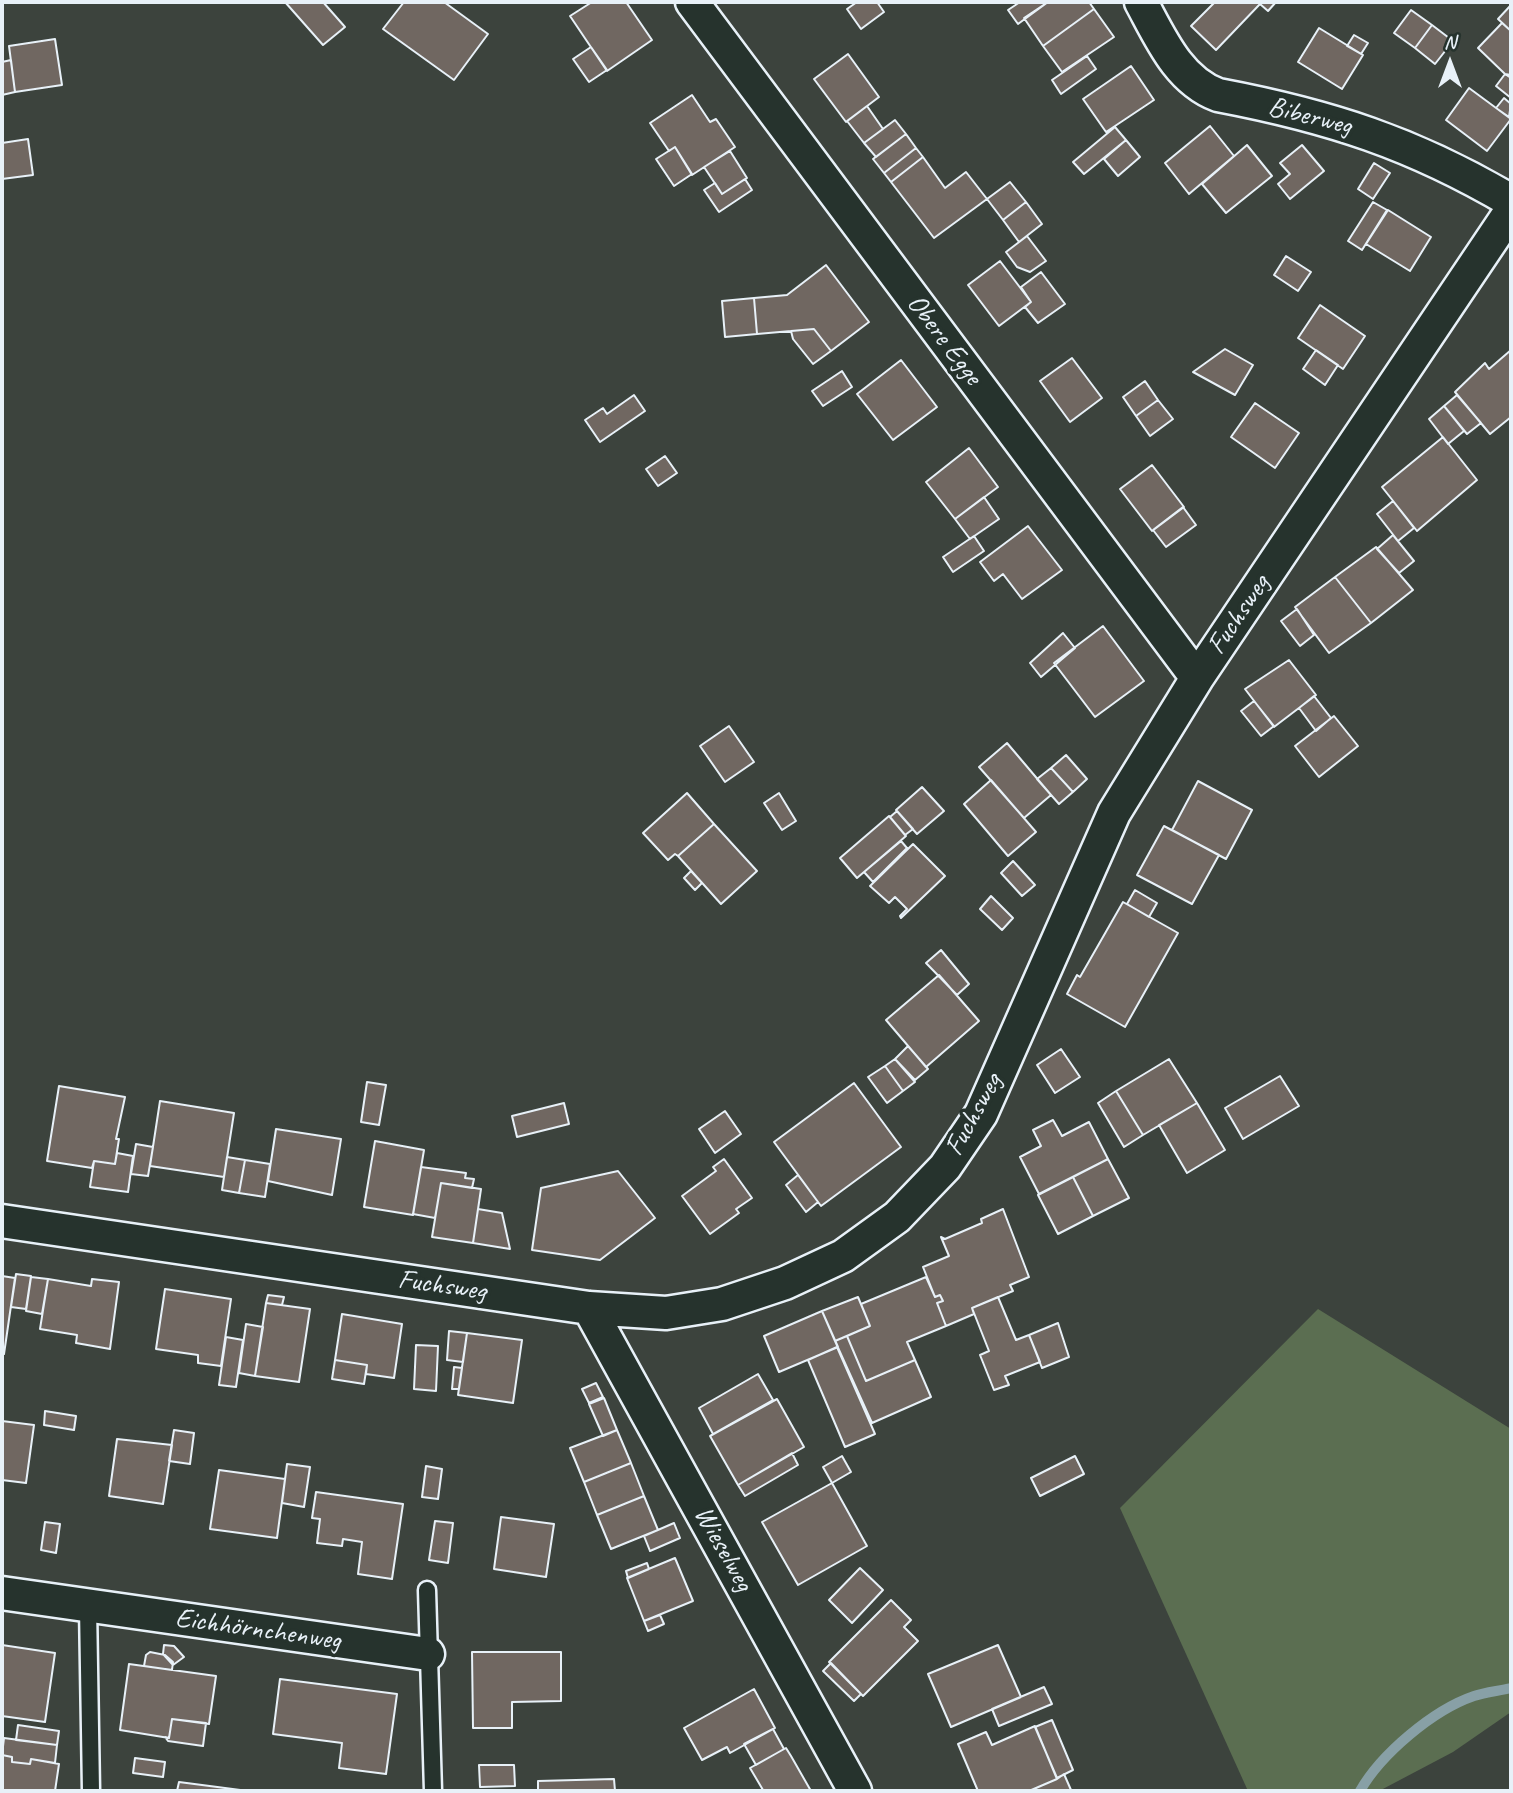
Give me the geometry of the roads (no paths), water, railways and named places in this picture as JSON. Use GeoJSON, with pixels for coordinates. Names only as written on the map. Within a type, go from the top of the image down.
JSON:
{"type":"FeatureCollection","features":[{"type":"Feature","properties":{"kind":"street","name":"Obere Egge"},"geometry":{"type":"LineString","coordinates":[[692,2],[1196,678]]}},
{"type":"Feature","properties":{"kind":"street","name":"Biberweg"},"geometry":{"type":"LineString","coordinates":[[1141,2],[1167,48],[1196,85],[1218,95],[1367,131],[1454,167],[1511,201]]}},
{"type":"Feature","properties":{"kind":"street","name":"Fuchsweg"},"geometry":{"type":"LineString","coordinates":[[2,1220],[589,1308],[666,1313],[722,1304],[785,1283],[843,1256],[897,1217],[945,1167],[981,1114],[1114,813],[1196,678],[1511,211]]}},
{"type":"Feature","properties":{"kind":"street","name":"Wieselweg"},"geometry":{"type":"LineString","coordinates":[[589,1308],[855,1791]]}},
{"type":"Feature","properties":{"kind":"street","name":"Eichhörnchenweg"},"geometry":{"type":"LineString","coordinates":[[2,1593],[428,1654]]}},
{"type":"Feature","properties":{"kind":"lane"},"geometry":{"type":"LineString","coordinates":[[427,1590],[433,1791]]}},
{"type":"Feature","properties":{"kind":"lane"},"geometry":{"type":"LineString","coordinates":[[88,1606],[91,1791]]}},
{"type":"Feature","properties":{"kind":"waterway"},"geometry":{"type":"LineString","coordinates":[[1360,1791],[1394,1748],[1425,1722],[1474,1696],[1511,1688]]}}]}
